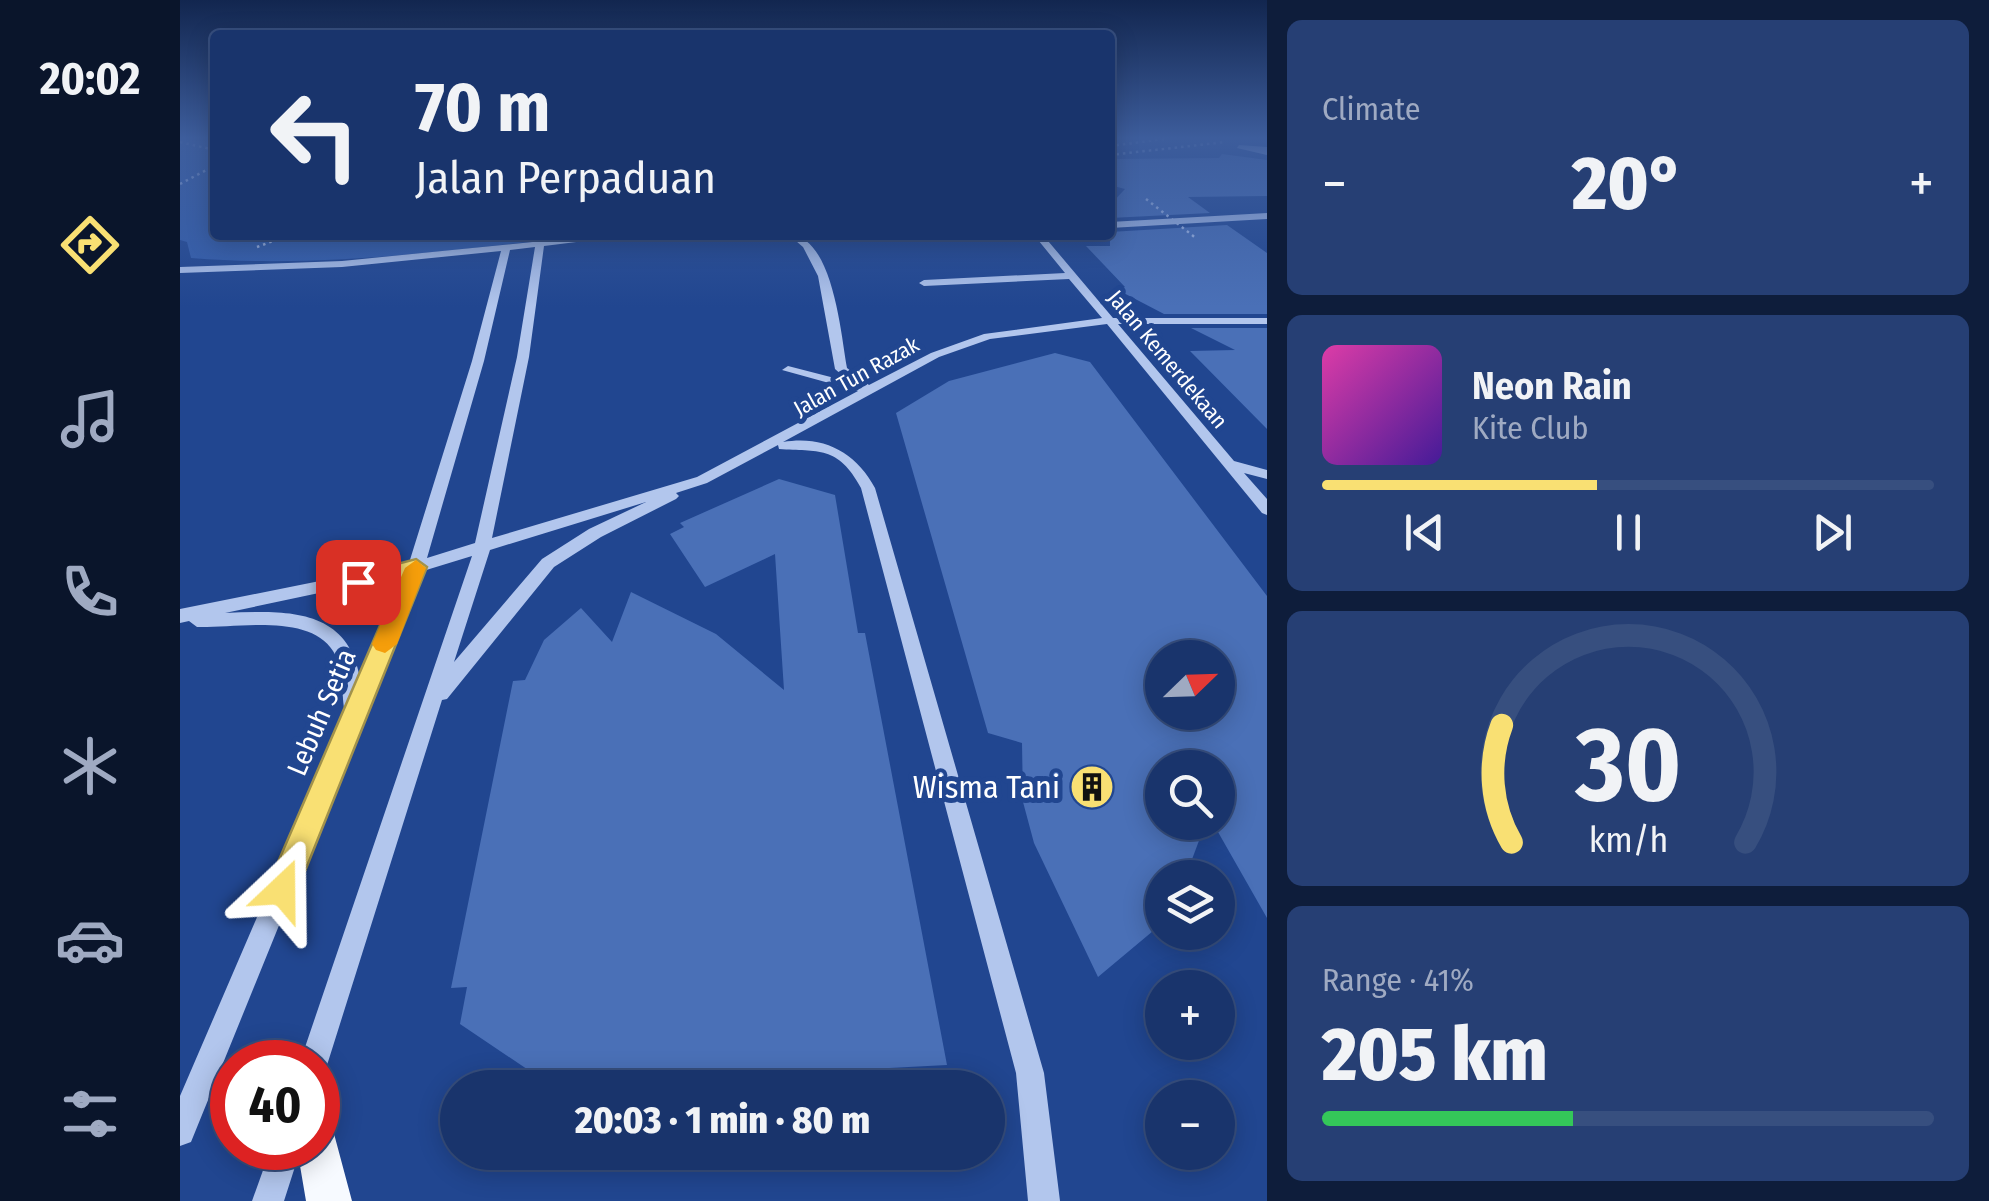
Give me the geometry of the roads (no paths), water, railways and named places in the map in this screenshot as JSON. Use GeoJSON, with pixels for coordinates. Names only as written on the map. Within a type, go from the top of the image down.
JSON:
{"type":"FeatureCollection","features":[{"type":"Feature","properties":{"kind":"main road"},"geometry":{"type":"LineString","coordinates":[[323,1170],[329,1201]]}},
{"type":"Feature","properties":{"kind":"street"},"geometry":{"type":"LineString","coordinates":[[1252,216],[1260,228]]}},
{"type":"Feature","properties":{"kind":"street"},"geometry":{"type":"LineString","coordinates":[[1115,225],[1266,216]]}},
{"type":"Feature","properties":{"kind":"street"},"geometry":{"type":"LineString","coordinates":[[180,270],[342,264],[580,240]]}},
{"type":"Feature","properties":{"kind":"street"},"geometry":{"type":"LineString","coordinates":[[800,240],[810,248],[822,275],[841,368],[870,391]]}},
{"type":"Feature","properties":{"kind":"street","name":"Jalan Kemerdekaan"},"geometry":{"type":"LineString","coordinates":[[1042,240],[1266,510]]}},
{"type":"Feature","properties":{"kind":"street"},"geometry":{"type":"LineString","coordinates":[[321,1040],[482,549],[523,357],[540,244]]}},
{"type":"Feature","properties":{"kind":"street","name":"Lebuh Setia"},"geometry":{"type":"LineString","coordinates":[[180,1131],[416,567],[478,361],[506,248]]}},
{"type":"Feature","properties":{"kind":"street"},"geometry":{"type":"LineString","coordinates":[[924,283],[1068,276]]}},
{"type":"Feature","properties":{"kind":"street","name":"Jalan Tun Razak"},"geometry":{"type":"LineString","coordinates":[[180,618],[416,567],[702,480],[935,355],[988,336],[1108,320],[1266,321]]}},
{"type":"Feature","properties":{"kind":"street"},"geometry":{"type":"LineString","coordinates":[[788,370],[870,391]]}},
{"type":"Feature","properties":{"kind":"street"},"geometry":{"type":"LineString","coordinates":[[761,451],[800,442],[822,448],[843,456],[861,471],[868,488],[1030,1073],[1044,1201]]}},
{"type":"Feature","properties":{"kind":"street"},"geometry":{"type":"LineString","coordinates":[[1226,462],[1266,476]]}},
{"type":"Feature","properties":{"kind":"street"},"geometry":{"type":"LineString","coordinates":[[434,700],[548,563],[595,533],[702,480]]}},
{"type":"Feature","properties":{"kind":"street"},"geometry":{"type":"LineString","coordinates":[[180,618],[286,620],[323,630],[340,644],[348,666],[354,717]]}},
{"type":"Feature","properties":{"kind":"street"},"geometry":{"type":"LineString","coordinates":[[268,1201],[279,1170]]}},
{"type":"Feature","properties":{"kind":"place","name":"Wisma Tani"},"geometry":{"type":"Point","coordinates":[1092,787]}}]}
